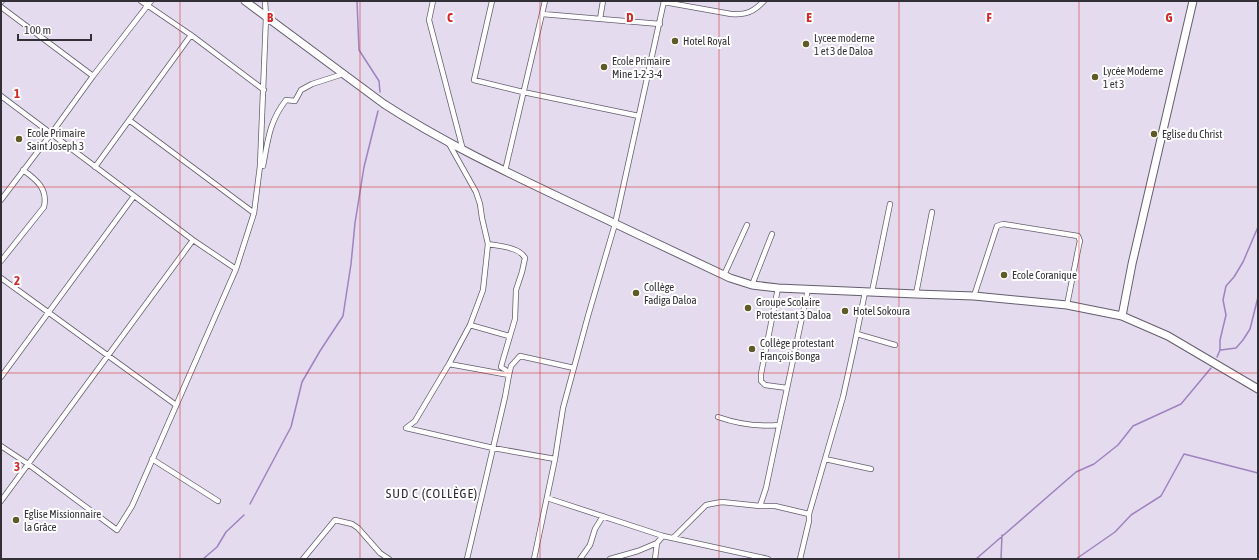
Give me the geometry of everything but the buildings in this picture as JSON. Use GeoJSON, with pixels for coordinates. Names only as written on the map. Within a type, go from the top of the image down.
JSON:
{"type":"FeatureCollection","features":[{"type":"Feature","properties":{"kind":"street"},"geometry":{"type":"LineString","coordinates":[[141,1],[149,3],[264,90]]}},
{"type":"Feature","properties":{"kind":"street"},"geometry":{"type":"LineString","coordinates":[[245,1],[408,120],[505,171],[724,275],[752,285],[778,288],[974,296],[1067,305],[1122,316],[1168,336],[1258,389]]}},
{"type":"Feature","properties":{"kind":"street"},"geometry":{"type":"LineString","coordinates":[[258,186],[264,90],[265,1]]}},
{"type":"Feature","properties":{"kind":"street"},"geometry":{"type":"LineString","coordinates":[[433,1],[429,20],[463,150]]}},
{"type":"Feature","properties":{"kind":"street"},"geometry":{"type":"LineString","coordinates":[[492,1],[474,80],[523,92],[639,116]]}},
{"type":"Feature","properties":{"kind":"street"},"geometry":{"type":"LineString","coordinates":[[505,171],[545,1]]}},
{"type":"Feature","properties":{"kind":"street"},"geometry":{"type":"LineString","coordinates":[[600,19],[603,1]]}},
{"type":"Feature","properties":{"kind":"street"},"geometry":{"type":"LineString","coordinates":[[534,559],[564,408],[588,316],[615,224],[664,1],[747,14],[764,1]]}},
{"type":"Feature","properties":{"kind":"street"},"geometry":{"type":"LineString","coordinates":[[1122,316],[1132,264],[1193,1]]}},
{"type":"Feature","properties":{"kind":"street"},"geometry":{"type":"LineString","coordinates":[[1,200],[149,3]]}},
{"type":"Feature","properties":{"kind":"street"},"geometry":{"type":"LineString","coordinates":[[1,7],[93,76]]}},
{"type":"Feature","properties":{"kind":"street"},"geometry":{"type":"LineString","coordinates":[[542,14],[660,24]]}},
{"type":"Feature","properties":{"kind":"street"},"geometry":{"type":"LineString","coordinates":[[95,167],[190,35]]}},
{"type":"Feature","properties":{"kind":"street"},"geometry":{"type":"LineString","coordinates":[[1,446],[28,464],[117,530],[132,506],[236,269],[254,213],[258,186],[272,123],[285,101],[295,101],[301,90],[316,82],[343,74]]}},
{"type":"Feature","properties":{"kind":"street"},"geometry":{"type":"LineString","coordinates":[[1,96],[193,240],[236,269]]}},
{"type":"Feature","properties":{"kind":"street"},"geometry":{"type":"LineString","coordinates":[[129,120],[254,213]]}},
{"type":"Feature","properties":{"kind":"street"},"geometry":{"type":"LineString","coordinates":[[448,142],[476,192],[480,204],[488,244],[483,290],[470,325],[449,364],[415,421],[406,428],[492,448],[555,459]]}},
{"type":"Feature","properties":{"kind":"street"},"geometry":{"type":"LineString","coordinates":[[1,261],[44,207],[45,196],[41,186],[33,177],[23,170]]}},
{"type":"Feature","properties":{"kind":"street"},"geometry":{"type":"LineString","coordinates":[[1,377],[134,196]]}},
{"type":"Feature","properties":{"kind":"street"},"geometry":{"type":"LineString","coordinates":[[800,559],[809,521],[809,514],[842,396],[890,204]]}},
{"type":"Feature","properties":{"kind":"street"},"geometry":{"type":"LineString","coordinates":[[916,294],[932,212]]}},
{"type":"Feature","properties":{"kind":"street"},"geometry":{"type":"LineString","coordinates":[[974,296],[996,230],[999,225],[1003,224],[1078,236],[1080,241],[1067,305]]}},
{"type":"Feature","properties":{"kind":"street"},"geometry":{"type":"LineString","coordinates":[[724,275],[746,225]]}},
{"type":"Feature","properties":{"kind":"street"},"geometry":{"type":"LineString","coordinates":[[752,285],[772,234]]}},
{"type":"Feature","properties":{"kind":"street"},"geometry":{"type":"LineString","coordinates":[[1,501],[193,240]]}},
{"type":"Feature","properties":{"kind":"street"},"geometry":{"type":"LineString","coordinates":[[488,244],[514,250],[521,253],[525,258],[516,290],[515,319],[501,367],[507,371],[509,375]]}},
{"type":"Feature","properties":{"kind":"street"},"geometry":{"type":"LineString","coordinates":[[1,278],[176,405]]}},
{"type":"Feature","properties":{"kind":"street"},"geometry":{"type":"LineString","coordinates":[[778,288],[761,374],[761,381],[766,384],[787,388]]}},
{"type":"Feature","properties":{"kind":"street"},"geometry":{"type":"LineString","coordinates":[[760,506],[766,488],[808,289]]}},
{"type":"Feature","properties":{"kind":"street"},"geometry":{"type":"LineString","coordinates":[[470,325],[509,336]]}},
{"type":"Feature","properties":{"kind":"street"},"geometry":{"type":"LineString","coordinates":[[857,334],[895,345]]}},
{"type":"Feature","properties":{"kind":"street"},"geometry":{"type":"LineString","coordinates":[[466,559],[511,366],[520,356],[574,368]]}},
{"type":"Feature","properties":{"kind":"street"},"geometry":{"type":"LineString","coordinates":[[449,364],[509,375]]}},
{"type":"Feature","properties":{"kind":"street"},"geometry":{"type":"LineString","coordinates":[[718,417],[757,426],[779,425]]}},
{"type":"Feature","properties":{"kind":"street"},"geometry":{"type":"LineString","coordinates":[[152,459],[218,501]]}},
{"type":"Feature","properties":{"kind":"street"},"geometry":{"type":"LineString","coordinates":[[825,460],[871,469]]}},
{"type":"Feature","properties":{"kind":"street"},"geometry":{"type":"LineString","coordinates":[[547,498],[663,536],[751,557],[768,559]]}},
{"type":"Feature","properties":{"kind":"street"},"geometry":{"type":"LineString","coordinates":[[673,538],[706,505],[722,502],[775,506],[809,514]]}},
{"type":"Feature","properties":{"kind":"street"},"geometry":{"type":"LineString","coordinates":[[580,559],[590,544],[595,529],[604,516]]}},
{"type":"Feature","properties":{"kind":"street"},"geometry":{"type":"LineString","coordinates":[[303,559],[335,520],[352,524],[358,528],[380,553],[389,559]]}},
{"type":"Feature","properties":{"kind":"street"},"geometry":{"type":"LineString","coordinates":[[610,559],[638,551],[657,543],[663,536]]}},
{"type":"Feature","properties":{"kind":"street"},"geometry":{"type":"LineString","coordinates":[[655,559],[657,543]]}},
{"type":"Feature","properties":{"kind":"waterway"},"geometry":{"type":"LineString","coordinates":[[357,1],[359,50],[379,81],[380,92]]}},
{"type":"Feature","properties":{"kind":"waterway"},"geometry":{"type":"LineString","coordinates":[[250,504],[291,427],[302,382],[343,316],[364,167],[378,111]]}},
{"type":"Feature","properties":{"kind":"waterway"},"geometry":{"type":"LineString","coordinates":[[1217,357],[1220,350],[1220,340],[1226,315],[1223,300],[1226,286],[1234,277],[1243,262],[1258,227]]}},
{"type":"Feature","properties":{"kind":"waterway"},"geometry":{"type":"LineString","coordinates":[[1221,350],[1236,348],[1243,340],[1250,329],[1258,297]]}},
{"type":"Feature","properties":{"kind":"waterway"},"geometry":{"type":"LineString","coordinates":[[976,559],[1076,472],[1094,464],[1118,445],[1133,426],[1181,404],[1211,368]]}},
{"type":"Feature","properties":{"kind":"waterway"},"geometry":{"type":"LineString","coordinates":[[1076,559],[1115,532],[1131,515],[1161,496],[1184,454],[1258,473]]}},
{"type":"Feature","properties":{"kind":"waterway"},"geometry":{"type":"LineString","coordinates":[[203,559],[217,547],[226,532],[244,515]]}},
{"type":"Feature","properties":{"kind":"waterway"},"geometry":{"type":"LineString","coordinates":[[1001,559],[1002,535]]}},
{"type":"Feature","properties":{"kind":"place","name":"Hotel Royal"},"geometry":{"type":"Point","coordinates":[675,41]}},
{"type":"Feature","properties":{"kind":"place","name":"Lycee moderne 1 et 3 de Daloa"},"geometry":{"type":"Point","coordinates":[806,44]}},
{"type":"Feature","properties":{"kind":"place","name":"Ecole Primaire Mine 1-2-3-4"},"geometry":{"type":"Point","coordinates":[604,67]}},
{"type":"Feature","properties":{"kind":"place","name":"Lycée Moderne 1 et 3"},"geometry":{"type":"Point","coordinates":[1095,77]}},
{"type":"Feature","properties":{"kind":"place","name":"Eglise du Christ"},"geometry":{"type":"Point","coordinates":[1154,134]}},
{"type":"Feature","properties":{"kind":"place","name":"Ecole Primaire Saint Joseph 3"},"geometry":{"type":"Point","coordinates":[19,139]}},
{"type":"Feature","properties":{"kind":"place","name":"Ecole Coranique"},"geometry":{"type":"Point","coordinates":[1004,275]}},
{"type":"Feature","properties":{"kind":"place","name":"Collège Fadiga Daloa"},"geometry":{"type":"Point","coordinates":[636,293]}},
{"type":"Feature","properties":{"kind":"place","name":"Groupe Scolaire Protestant 3 Daloa"},"geometry":{"type":"Point","coordinates":[748,308]}},
{"type":"Feature","properties":{"kind":"place","name":"Hotel Sokoura"},"geometry":{"type":"Point","coordinates":[845,311]}},
{"type":"Feature","properties":{"kind":"place","name":"Collège protestant François Bonga"},"geometry":{"type":"Point","coordinates":[752,349]}},
{"type":"Feature","properties":{"kind":"place","name":"Eglise Missionnaire la Grâce"},"geometry":{"type":"Point","coordinates":[16,520]}},
{"type":"Feature","properties":{"kind":"district","name":"SUD C (COLLÈGE)"},"geometry":{"type":"Point","coordinates":[432,493]}}]}
